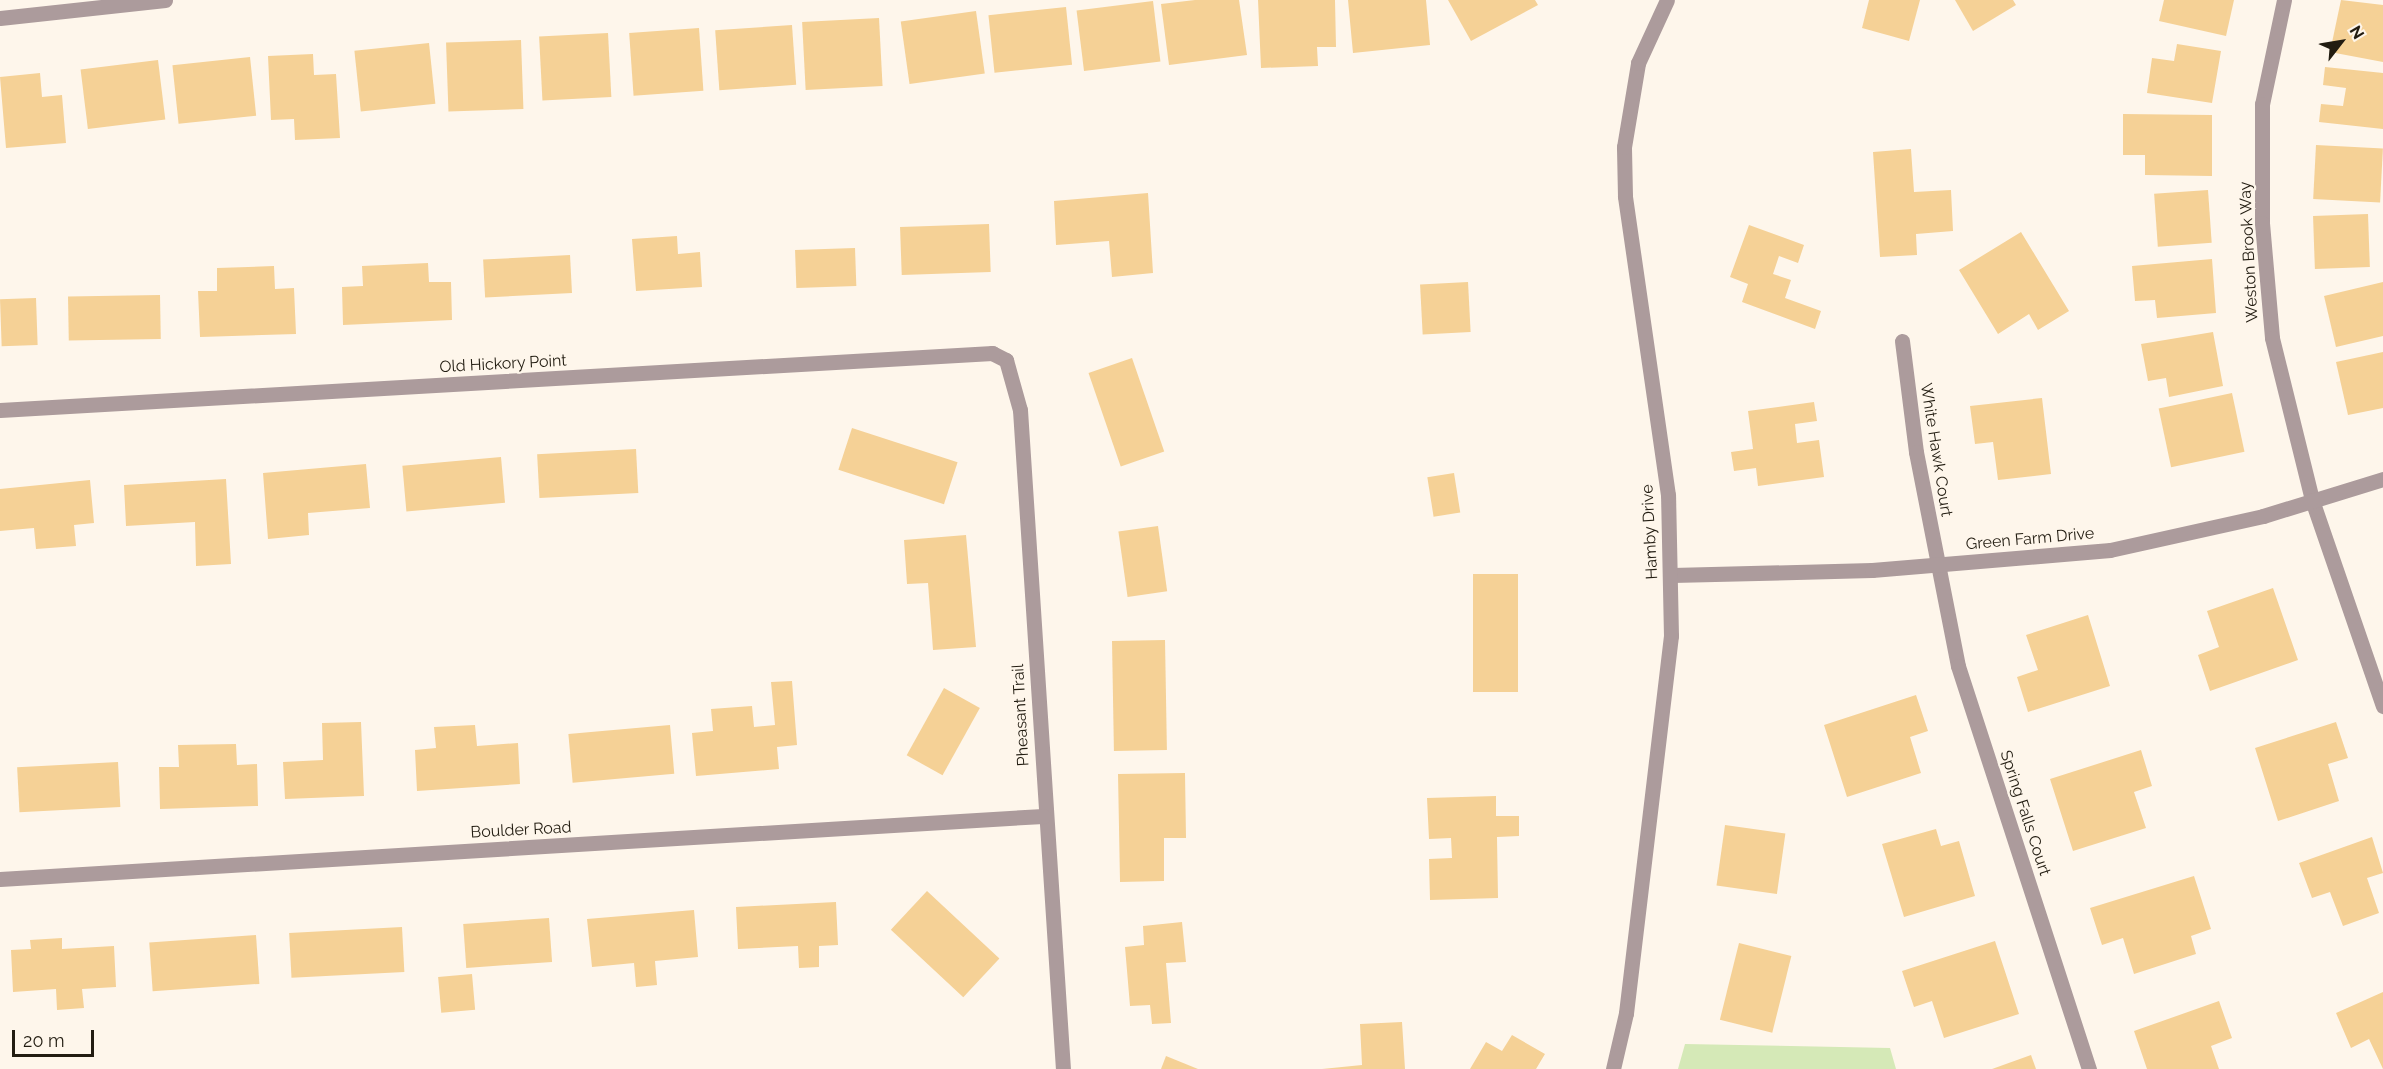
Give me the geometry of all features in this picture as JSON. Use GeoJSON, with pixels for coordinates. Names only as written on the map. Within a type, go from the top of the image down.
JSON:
{"type":"FeatureCollection","features":[{"type":"Feature","properties":{"kind":"street"},"geometry":{"type":"LineString","coordinates":[[0,18],[165,0]]}},
{"type":"Feature","properties":{"kind":"street","name":"Hamby Drive"},"geometry":{"type":"LineString","coordinates":[[1613,1069],[1626,1013],[1665,697],[1672,575],[1668,495],[1625,196],[1624,147],[1638,63],[1667,0]]}},
{"type":"Feature","properties":{"kind":"street","name":"Weston Brook Way"},"geometry":{"type":"LineString","coordinates":[[2284,0],[2262,104],[2262,223],[2272,338],[2312,500],[2383,705]]}},
{"type":"Feature","properties":{"kind":"street","name":"White Hawk Court"},"geometry":{"type":"LineString","coordinates":[[1902,341],[1936,565]]}},
{"type":"Feature","properties":{"kind":"street","name":"Old Hickory Point"},"geometry":{"type":"LineString","coordinates":[[0,410],[992,353],[1006,360]]}},
{"type":"Feature","properties":{"kind":"street","name":"Pheasant Trail"},"geometry":{"type":"LineString","coordinates":[[1006,360],[1020,410],[1043,816],[1063,1069]]}},
{"type":"Feature","properties":{"kind":"street","name":"Green Farm Drive"},"geometry":{"type":"LineString","coordinates":[[1672,575],[1936,565],[2110,550],[2263,516],[2383,479]]}},
{"type":"Feature","properties":{"kind":"street","name":"Spring Falls Court"},"geometry":{"type":"LineString","coordinates":[[1936,565],[1958,666],[2089,1069]]}},
{"type":"Feature","properties":{"kind":"street","name":"Boulder Road"},"geometry":{"type":"LineString","coordinates":[[0,879],[1043,816]]}},
{"type":"Feature","properties":{"kind":"green space"},"geometry":{"type":"Polygon","coordinates":[[[1685,1044],[1890,1048],[1896,1069],[1678,1069],[1685,1044]]]}},
{"type":"Feature","properties":{"kind":"building"},"geometry":{"type":"Polygon","coordinates":[[[1195,0],[1239,0],[1247,55],[1169,65],[1161,4],[1195,0]]]}},
{"type":"Feature","properties":{"kind":"building"},"geometry":{"type":"Polygon","coordinates":[[[1258,0],[1335,0],[1336,47],[1317,47],[1318,66],[1261,68],[1258,0]]]}},
{"type":"Feature","properties":{"kind":"building"},"geometry":{"type":"Polygon","coordinates":[[[1348,0],[1426,0],[1430,45],[1353,53],[1348,0]]]}},
{"type":"Feature","properties":{"kind":"building"},"geometry":{"type":"Polygon","coordinates":[[[1448,0],[1535,0],[1538,5],[1471,41],[1448,0]]]}},
{"type":"Feature","properties":{"kind":"building"},"geometry":{"type":"Polygon","coordinates":[[[1869,0],[1920,0],[1909,41],[1862,28],[1869,0]]]}},
{"type":"Feature","properties":{"kind":"building"},"geometry":{"type":"Polygon","coordinates":[[[1955,0],[2013,0],[2016,5],[1973,31],[1955,0]]]}},
{"type":"Feature","properties":{"kind":"building"},"geometry":{"type":"Polygon","coordinates":[[[2164,0],[2234,0],[2226,36],[2159,21],[2164,0]]]}},
{"type":"Feature","properties":{"kind":"building"},"geometry":{"type":"Polygon","coordinates":[[[2341,0],[2383,5],[2383,62],[2330,52],[2341,0]]]}},
{"type":"Feature","properties":{"kind":"building"},"geometry":{"type":"Polygon","coordinates":[[[1153,1],[1160,62],[1084,71],[1077,10],[1153,1]]]}},
{"type":"Feature","properties":{"kind":"building"},"geometry":{"type":"Polygon","coordinates":[[[1066,7],[1072,65],[994,73],[988,15],[1066,7]]]}},
{"type":"Feature","properties":{"kind":"building"},"geometry":{"type":"Polygon","coordinates":[[[976,11],[985,73],[910,84],[901,22],[976,11]]]}},
{"type":"Feature","properties":{"kind":"building"},"geometry":{"type":"Polygon","coordinates":[[[879,18],[883,86],[806,90],[802,22],[879,18]]]}},
{"type":"Feature","properties":{"kind":"building"},"geometry":{"type":"Polygon","coordinates":[[[792,25],[796,85],[719,90],[715,30],[792,25]]]}},
{"type":"Feature","properties":{"kind":"building"},"geometry":{"type":"Polygon","coordinates":[[[699,28],[703,91],[634,96],[629,33],[699,28]]]}},
{"type":"Feature","properties":{"kind":"building"},"geometry":{"type":"Polygon","coordinates":[[[608,33],[611,97],[542,101],[539,37],[608,33]]]}},
{"type":"Feature","properties":{"kind":"building"},"geometry":{"type":"Polygon","coordinates":[[[521,40],[523,109],[448,112],[446,43],[521,40]]]}},
{"type":"Feature","properties":{"kind":"building"},"geometry":{"type":"Polygon","coordinates":[[[429,43],[435,104],[361,112],[354,51],[429,43]]]}},
{"type":"Feature","properties":{"kind":"building"},"geometry":{"type":"Polygon","coordinates":[[[2177,44],[2221,51],[2212,103],[2147,93],[2152,58],[2174,61],[2177,44]]]}},
{"type":"Feature","properties":{"kind":"building"},"geometry":{"type":"Polygon","coordinates":[[[313,54],[314,75],[336,74],[340,138],[295,140],[294,119],[271,120],[268,56],[313,54]]]}},
{"type":"Feature","properties":{"kind":"building"},"geometry":{"type":"Polygon","coordinates":[[[250,57],[256,116],[179,124],[172,65],[250,57]]]}},
{"type":"Feature","properties":{"kind":"building"},"geometry":{"type":"Polygon","coordinates":[[[158,60],[165,120],[88,129],[81,70],[158,60]]]}},
{"type":"Feature","properties":{"kind":"building"},"geometry":{"type":"Polygon","coordinates":[[[2325,67],[2383,73],[2383,129],[2319,122],[2321,104],[2343,106],[2346,88],[2323,85],[2325,67]]]}},
{"type":"Feature","properties":{"kind":"building"},"geometry":{"type":"Polygon","coordinates":[[[40,73],[42,97],[62,95],[66,143],[6,148],[0,77],[40,73]]]}},
{"type":"Feature","properties":{"kind":"building"},"geometry":{"type":"Polygon","coordinates":[[[2123,114],[2212,115],[2212,176],[2145,175],[2145,155],[2123,155],[2123,114]]]}},
{"type":"Feature","properties":{"kind":"building"},"geometry":{"type":"Polygon","coordinates":[[[2316,145],[2383,149],[2380,202],[2313,199],[2316,145]]]}},
{"type":"Feature","properties":{"kind":"building"},"geometry":{"type":"Polygon","coordinates":[[[1911,149],[1914,192],[1951,190],[1953,231],[1916,234],[1917,255],[1880,257],[1873,152],[1911,149]]]}},
{"type":"Feature","properties":{"kind":"building"},"geometry":{"type":"Polygon","coordinates":[[[2208,190],[2212,243],[2158,247],[2154,194],[2208,190]]]}},
{"type":"Feature","properties":{"kind":"building"},"geometry":{"type":"Polygon","coordinates":[[[1148,193],[1153,273],[1112,277],[1109,241],[1056,245],[1054,201],[1148,193]]]}},
{"type":"Feature","properties":{"kind":"building"},"geometry":{"type":"Polygon","coordinates":[[[2368,214],[2370,267],[2315,269],[2313,216],[2368,214]]]}},
{"type":"Feature","properties":{"kind":"building"},"geometry":{"type":"Polygon","coordinates":[[[989,224],[991,272],[902,275],[900,227],[989,224]]]}},
{"type":"Feature","properties":{"kind":"building"},"geometry":{"type":"Polygon","coordinates":[[[1749,225],[1804,245],[1798,263],[1779,256],[1773,274],[1791,280],[1785,298],[1821,311],[1815,329],[1742,302],[1748,284],[1730,277],[1749,225]]]}},
{"type":"Feature","properties":{"kind":"building"},"geometry":{"type":"Polygon","coordinates":[[[2021,232],[2069,311],[2038,330],[2029,314],[1998,334],[1959,270],[2021,232]]]}},
{"type":"Feature","properties":{"kind":"building"},"geometry":{"type":"Polygon","coordinates":[[[677,236],[678,254],[700,252],[702,287],[636,291],[632,239],[677,236]]]}},
{"type":"Feature","properties":{"kind":"building"},"geometry":{"type":"Polygon","coordinates":[[[855,248],[856,286],[796,288],[795,250],[855,248]]]}},
{"type":"Feature","properties":{"kind":"building"},"geometry":{"type":"Polygon","coordinates":[[[570,255],[572,293],[485,298],[483,260],[570,255]]]}},
{"type":"Feature","properties":{"kind":"building"},"geometry":{"type":"Polygon","coordinates":[[[2212,259],[2216,313],[2157,318],[2155,300],[2135,301],[2132,266],[2212,259]]]}},
{"type":"Feature","properties":{"kind":"building"},"geometry":{"type":"Polygon","coordinates":[[[428,263],[429,282],[451,282],[452,320],[343,325],[342,287],[363,286],[362,266],[428,263]]]}},
{"type":"Feature","properties":{"kind":"building"},"geometry":{"type":"Polygon","coordinates":[[[274,266],[275,289],[294,288],[296,334],[200,337],[198,291],[217,291],[217,268],[274,266]]]}},
{"type":"Feature","properties":{"kind":"building"},"geometry":{"type":"Polygon","coordinates":[[[1468,282],[1471,332],[1423,334],[1420,285],[1468,282]]]}},
{"type":"Feature","properties":{"kind":"building"},"geometry":{"type":"Polygon","coordinates":[[[2383,282],[2383,336],[2336,347],[2324,296],[2383,282]]]}},
{"type":"Feature","properties":{"kind":"building"},"geometry":{"type":"Polygon","coordinates":[[[160,295],[161,339],[69,341],[68,297],[160,295]]]}},
{"type":"Feature","properties":{"kind":"building"},"geometry":{"type":"Polygon","coordinates":[[[36,298],[38,345],[2,346],[0,299],[36,298]]]}},
{"type":"Feature","properties":{"kind":"building"},"geometry":{"type":"Polygon","coordinates":[[[2213,332],[2223,386],[2169,397],[2166,378],[2148,381],[2141,344],[2213,332]]]}},
{"type":"Feature","properties":{"kind":"building"},"geometry":{"type":"Polygon","coordinates":[[[2383,352],[2383,408],[2348,415],[2336,362],[2383,352]]]}},
{"type":"Feature","properties":{"kind":"building"},"geometry":{"type":"Polygon","coordinates":[[[1132,358],[1164,452],[1121,467],[1089,373],[1132,358]]]}},
{"type":"Feature","properties":{"kind":"building"},"geometry":{"type":"Polygon","coordinates":[[[2232,393],[2244,452],[2171,467],[2159,409],[2232,393]]]}},
{"type":"Feature","properties":{"kind":"building"},"geometry":{"type":"Polygon","coordinates":[[[2042,398],[2051,474],[1998,480],[1993,442],[1975,444],[1970,406],[2042,398]]]}},
{"type":"Feature","properties":{"kind":"building"},"geometry":{"type":"Polygon","coordinates":[[[1814,402],[1817,421],[1795,424],[1797,443],[1819,440],[1824,477],[1758,486],[1756,468],[1734,471],[1731,452],[1753,449],[1748,411],[1814,402]]]}},
{"type":"Feature","properties":{"kind":"building"},"geometry":{"type":"Polygon","coordinates":[[[852,428],[958,462],[944,504],[838,470],[852,428]]]}},
{"type":"Feature","properties":{"kind":"building"},"geometry":{"type":"Polygon","coordinates":[[[636,449],[638,493],[539,498],[537,454],[636,449]]]}},
{"type":"Feature","properties":{"kind":"building"},"geometry":{"type":"Polygon","coordinates":[[[501,457],[505,503],[406,511],[402,466],[501,457]]]}},
{"type":"Feature","properties":{"kind":"building"},"geometry":{"type":"Polygon","coordinates":[[[366,464],[370,508],[308,513],[309,535],[268,539],[263,473],[366,464]]]}},
{"type":"Feature","properties":{"kind":"building"},"geometry":{"type":"Polygon","coordinates":[[[1454,473],[1460,513],[1434,517],[1427,477],[1454,473]]]}},
{"type":"Feature","properties":{"kind":"building"},"geometry":{"type":"Polygon","coordinates":[[[226,479],[231,564],[196,566],[195,522],[126,526],[124,485],[226,479]]]}},
{"type":"Feature","properties":{"kind":"building"},"geometry":{"type":"Polygon","coordinates":[[[90,480],[94,523],[74,525],[76,546],[36,549],[34,528],[0,531],[0,489],[90,480]]]}},
{"type":"Feature","properties":{"kind":"building"},"geometry":{"type":"Polygon","coordinates":[[[1158,526],[1167,591],[1128,597],[1118,532],[1158,526]]]}},
{"type":"Feature","properties":{"kind":"building"},"geometry":{"type":"Polygon","coordinates":[[[966,535],[976,647],[933,650],[928,583],[907,584],[904,540],[966,535]]]}},
{"type":"Feature","properties":{"kind":"building"},"geometry":{"type":"Polygon","coordinates":[[[1473,574],[1518,574],[1518,692],[1473,692],[1473,574]]]}},
{"type":"Feature","properties":{"kind":"building"},"geometry":{"type":"Polygon","coordinates":[[[2273,588],[2298,660],[2210,691],[2198,655],[2219,647],[2207,611],[2273,588]]]}},
{"type":"Feature","properties":{"kind":"building"},"geometry":{"type":"Polygon","coordinates":[[[2088,615],[2110,686],[2028,712],[2017,677],[2038,670],[2026,635],[2088,615]]]}},
{"type":"Feature","properties":{"kind":"building"},"geometry":{"type":"Polygon","coordinates":[[[1165,640],[1167,750],[1114,751],[1112,641],[1165,640]]]}},
{"type":"Feature","properties":{"kind":"building"},"geometry":{"type":"Polygon","coordinates":[[[792,681],[797,745],[777,747],[779,769],[696,776],[692,733],[713,731],[711,709],[752,706],[754,727],[775,725],[771,682],[792,681]]]}},
{"type":"Feature","properties":{"kind":"building"},"geometry":{"type":"Polygon","coordinates":[[[944,688],[980,708],[943,775],[907,755],[944,688]]]}},
{"type":"Feature","properties":{"kind":"building"},"geometry":{"type":"Polygon","coordinates":[[[1916,695],[1928,731],[1910,737],[1921,773],[1847,797],[1824,725],[1916,695]]]}},
{"type":"Feature","properties":{"kind":"building"},"geometry":{"type":"Polygon","coordinates":[[[361,722],[364,796],[285,799],[283,762],[323,760],[322,723],[361,722]]]}},
{"type":"Feature","properties":{"kind":"building"},"geometry":{"type":"Polygon","coordinates":[[[2336,722],[2348,758],[2328,764],[2339,801],[2278,821],[2255,748],[2336,722]]]}},
{"type":"Feature","properties":{"kind":"building"},"geometry":{"type":"Polygon","coordinates":[[[475,725],[477,746],[518,743],[520,784],[417,791],[415,750],[436,748],[434,727],[475,725]]]}},
{"type":"Feature","properties":{"kind":"building"},"geometry":{"type":"Polygon","coordinates":[[[670,725],[674,774],[573,783],[568,734],[670,725]]]}},
{"type":"Feature","properties":{"kind":"building"},"geometry":{"type":"Polygon","coordinates":[[[236,744],[237,765],[257,764],[258,806],[160,809],[159,767],[179,767],[178,745],[236,744]]]}},
{"type":"Feature","properties":{"kind":"building"},"geometry":{"type":"Polygon","coordinates":[[[2141,750],[2152,786],[2134,792],[2146,828],[2073,851],[2050,779],[2141,750]]]}},
{"type":"Feature","properties":{"kind":"building"},"geometry":{"type":"Polygon","coordinates":[[[118,762],[120,807],[19,812],[17,767],[118,762]]]}},
{"type":"Feature","properties":{"kind":"building"},"geometry":{"type":"Polygon","coordinates":[[[1185,773],[1186,838],[1164,838],[1164,881],[1120,882],[1118,774],[1185,773]]]}},
{"type":"Feature","properties":{"kind":"building"},"geometry":{"type":"Polygon","coordinates":[[[1496,796],[1496,816],[1519,816],[1519,836],[1497,837],[1498,898],[1430,900],[1429,859],[1452,858],[1451,838],[1429,839],[1427,798],[1496,796]]]}},
{"type":"Feature","properties":{"kind":"building"},"geometry":{"type":"Polygon","coordinates":[[[1725,825],[1785,833],[1777,894],[1717,885],[1725,825]]]}},
{"type":"Feature","properties":{"kind":"building"},"geometry":{"type":"Polygon","coordinates":[[[1936,829],[1941,846],[1959,841],[1975,896],[1904,917],[1882,844],[1936,829]]]}},
{"type":"Feature","properties":{"kind":"building"},"geometry":{"type":"Polygon","coordinates":[[[2372,837],[2383,873],[2367,878],[2379,913],[2343,926],[2330,892],[2312,898],[2299,863],[2372,837]]]}},
{"type":"Feature","properties":{"kind":"building"},"geometry":{"type":"Polygon","coordinates":[[[2194,876],[2211,929],[2191,936],[2196,954],[2134,974],[2123,938],[2102,945],[2090,908],[2194,876]]]}},
{"type":"Feature","properties":{"kind":"building"},"geometry":{"type":"Polygon","coordinates":[[[927,891],[999,959],[963,997],[891,930],[927,891]]]}},
{"type":"Feature","properties":{"kind":"building"},"geometry":{"type":"Polygon","coordinates":[[[836,902],[838,945],[819,946],[819,967],[799,968],[798,946],[738,949],[736,907],[836,902]]]}},
{"type":"Feature","properties":{"kind":"building"},"geometry":{"type":"Polygon","coordinates":[[[694,910],[698,957],[655,961],[657,985],[636,987],[634,963],[592,967],[587,919],[694,910]]]}},
{"type":"Feature","properties":{"kind":"building"},"geometry":{"type":"Polygon","coordinates":[[[549,918],[552,962],[466,968],[463,924],[549,918]]]}},
{"type":"Feature","properties":{"kind":"building"},"geometry":{"type":"Polygon","coordinates":[[[1182,922],[1186,962],[1166,963],[1171,1023],[1152,1024],[1150,1005],[1130,1006],[1125,947],[1144,945],[1143,926],[1182,922]]]}},
{"type":"Feature","properties":{"kind":"building"},"geometry":{"type":"Polygon","coordinates":[[[402,927],[404,972],[292,978],[289,933],[402,927]]]}},
{"type":"Feature","properties":{"kind":"building"},"geometry":{"type":"Polygon","coordinates":[[[256,935],[259,984],[153,991],[149,942],[256,935]]]}},
{"type":"Feature","properties":{"kind":"building"},"geometry":{"type":"Polygon","coordinates":[[[62,938],[62,949],[114,946],[116,987],[82,989],[84,1008],[57,1010],[56,989],[13,992],[11,950],[31,949],[30,940],[62,938]]]}},
{"type":"Feature","properties":{"kind":"building"},"geometry":{"type":"Polygon","coordinates":[[[1995,941],[2019,1014],[1944,1038],[1932,1001],[1914,1007],[1902,971],[1995,941]]]}},
{"type":"Feature","properties":{"kind":"building"},"geometry":{"type":"Polygon","coordinates":[[[1739,943],[1791,956],[1772,1033],[1720,1020],[1739,943]]]}},
{"type":"Feature","properties":{"kind":"building"},"geometry":{"type":"Polygon","coordinates":[[[472,974],[475,1010],[441,1013],[438,977],[472,974]]]}},
{"type":"Feature","properties":{"kind":"building"},"geometry":{"type":"Polygon","coordinates":[[[2383,992],[2383,1069],[2369,1039],[2351,1048],[2336,1013],[2383,992]]]}},
{"type":"Feature","properties":{"kind":"building"},"geometry":{"type":"Polygon","coordinates":[[[2219,1001],[2232,1038],[2211,1046],[2219,1069],[2147,1069],[2134,1031],[2219,1001]]]}},
{"type":"Feature","properties":{"kind":"building"},"geometry":{"type":"Polygon","coordinates":[[[1402,1022],[1405,1069],[1322,1069],[1362,1065],[1360,1024],[1402,1022]]]}},
{"type":"Feature","properties":{"kind":"building"},"geometry":{"type":"Polygon","coordinates":[[[1512,1035],[1545,1054],[1536,1069],[1470,1069],[1486,1042],[1502,1051],[1512,1035]]]}},
{"type":"Feature","properties":{"kind":"building"},"geometry":{"type":"Polygon","coordinates":[[[2031,1055],[2036,1069],[1992,1069],[2031,1055]]]}},
{"type":"Feature","properties":{"kind":"building"},"geometry":{"type":"Polygon","coordinates":[[[1166,1056],[1198,1069],[1161,1069],[1166,1056]]]}}]}
